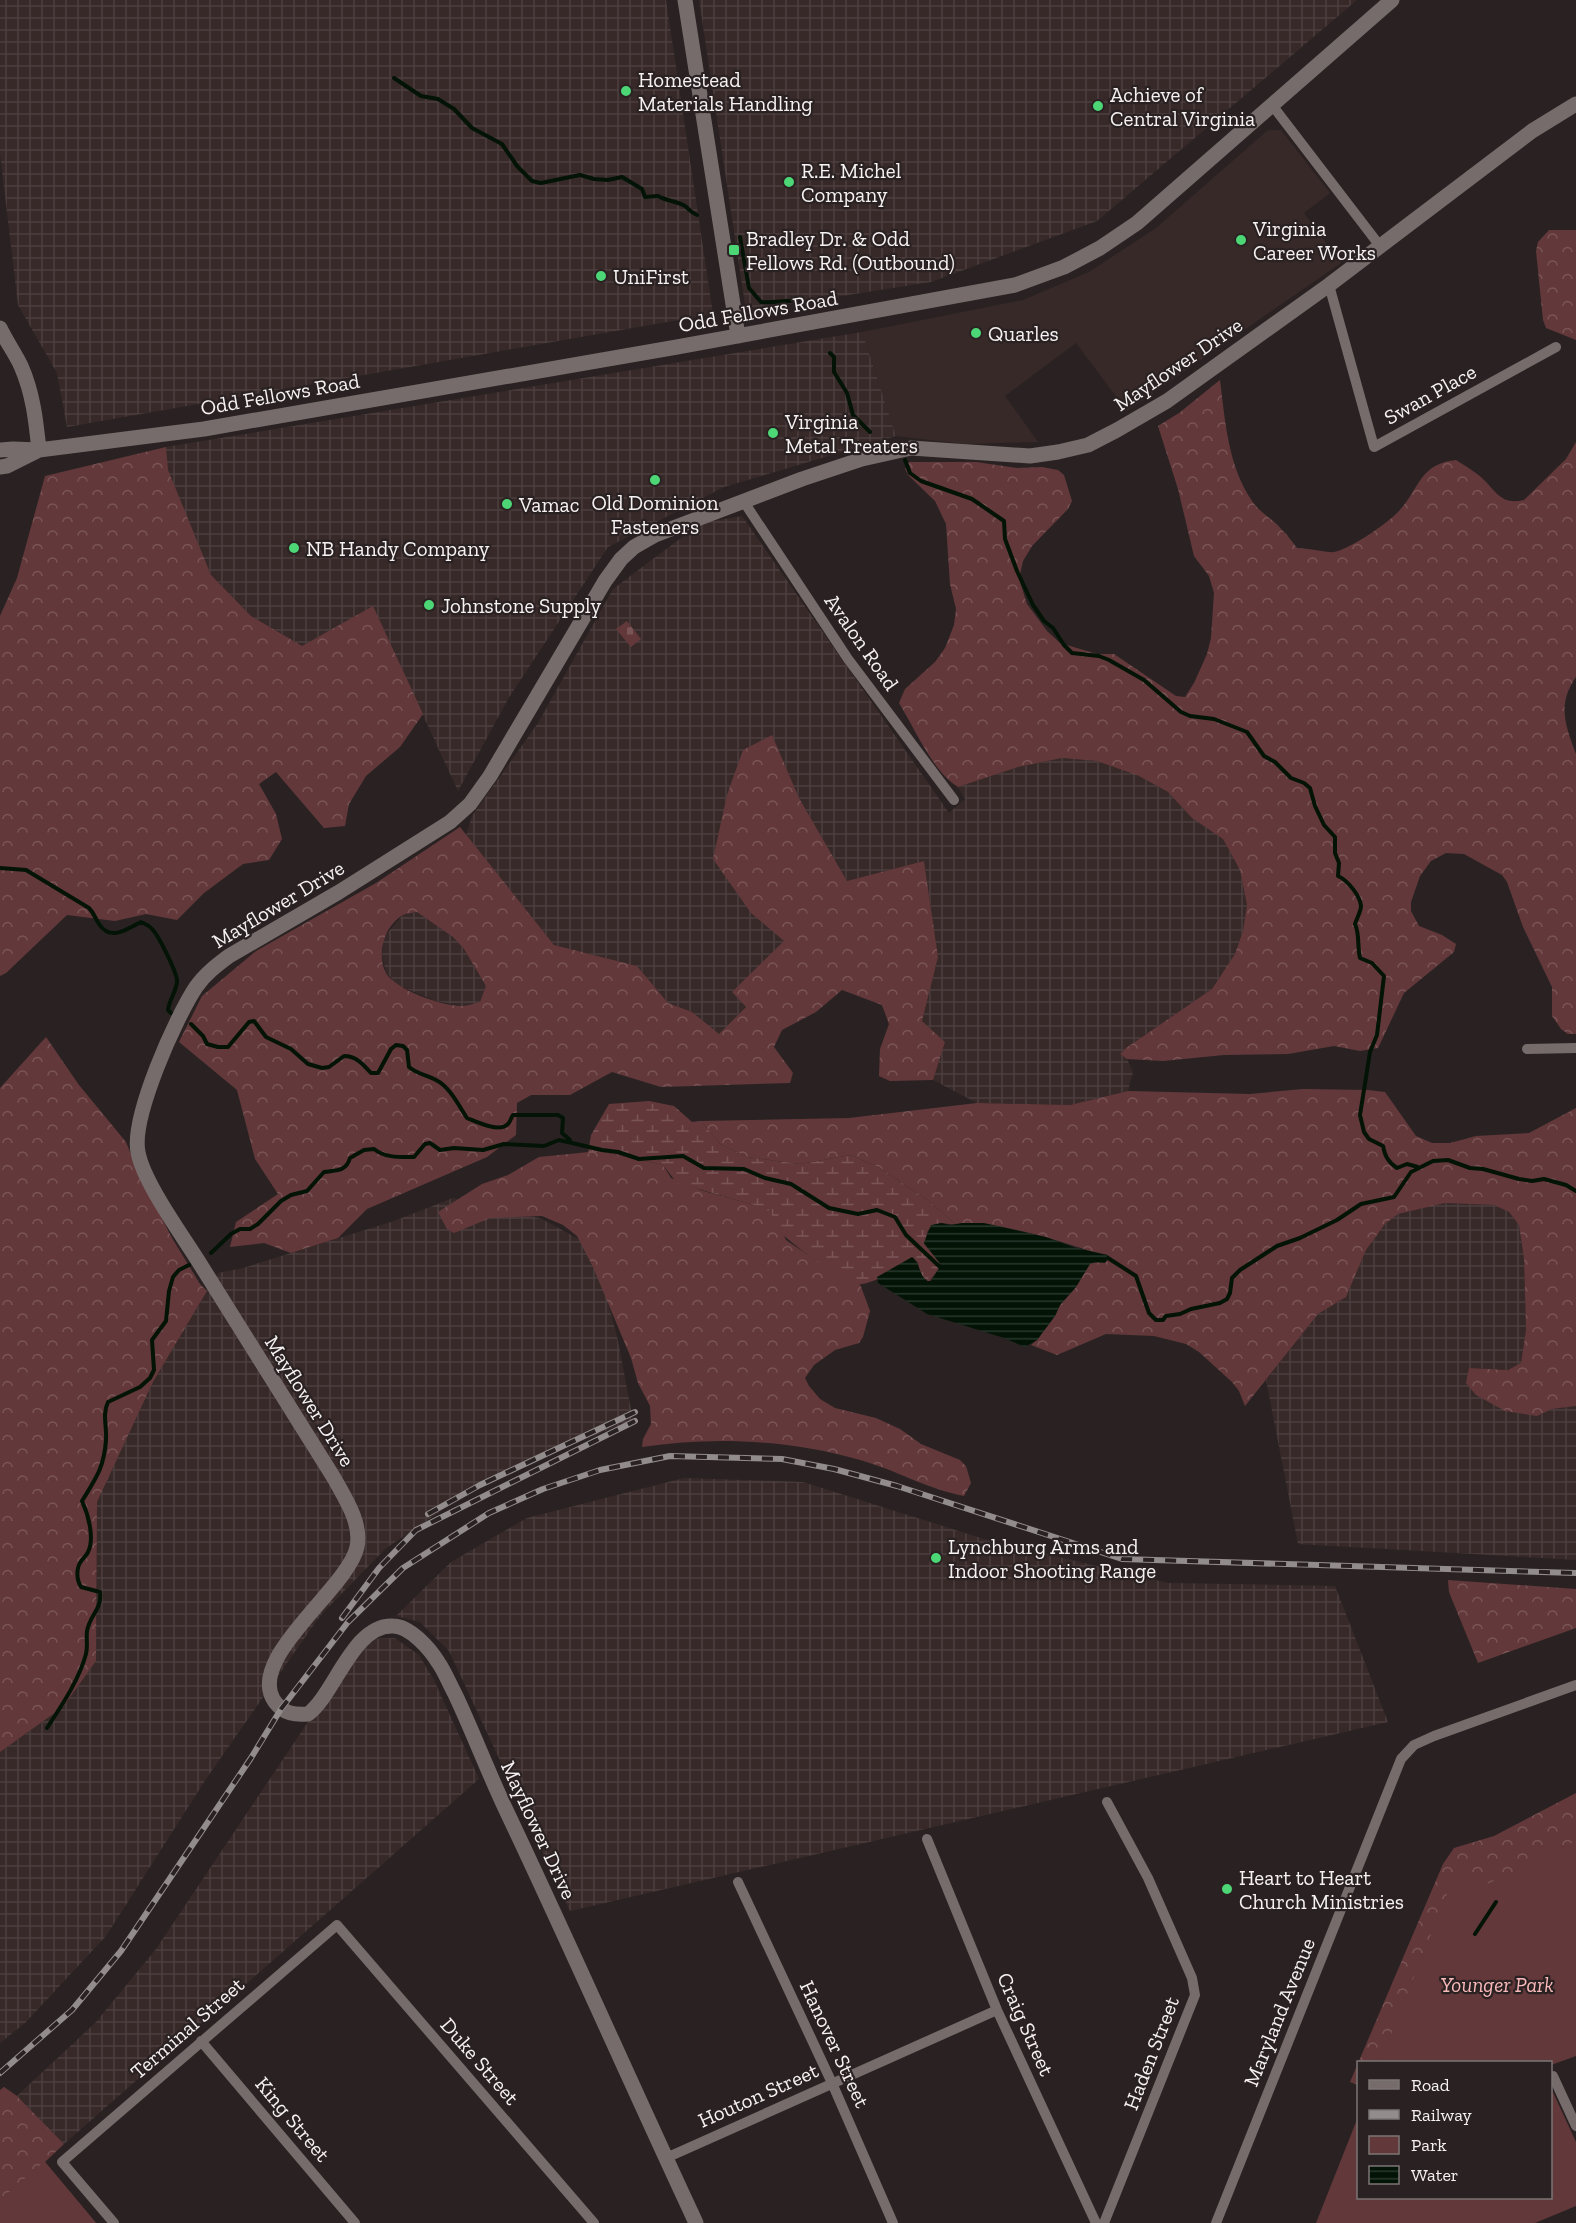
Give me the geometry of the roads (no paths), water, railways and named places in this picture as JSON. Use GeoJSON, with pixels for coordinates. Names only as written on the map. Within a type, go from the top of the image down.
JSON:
{"type":"FeatureCollection","features":[{"type":"Feature","properties":{"kind":"street"},"geometry":{"type":"LineString","coordinates":[[685,0],[738,336]]}},
{"type":"Feature","properties":{"kind":"street","name":"Odd Fellows Road"},"geometry":{"type":"LineString","coordinates":[[0,450],[39,450],[204,429],[1015,285],[1064,267],[1100,248],[1137,223],[1392,0]]}},
{"type":"Feature","properties":{"kind":"street","name":"Mayflower Drive"},"geometry":{"type":"LineString","coordinates":[[696,2223],[462,1709],[440,1664],[428,1648],[400,1628],[394,1626],[382,1628],[359,1643],[323,1699],[308,1714],[296,1715],[286,1712],[272,1696],[270,1676],[277,1658],[292,1635],[351,1566],[357,1550],[358,1530],[348,1502],[334,1478],[144,1172],[136,1142],[138,1126],[148,1093],[177,1022],[196,987],[213,968],[450,822],[470,804],[490,776],[606,581],[621,559],[634,547],[655,535],[862,459],[911,448],[1030,456],[1088,445],[1167,401],[1329,285],[1532,131],[1576,104]]}},
{"type":"Feature","properties":{"kind":"street"},"geometry":{"type":"LineString","coordinates":[[1272,105],[1380,246]]}},
{"type":"Feature","properties":{"kind":"street","name":"Swan Place"},"geometry":{"type":"LineString","coordinates":[[1329,285],[1374,447],[1556,347]]}},
{"type":"Feature","properties":{"kind":"street"},"geometry":{"type":"LineString","coordinates":[[0,328],[27,379],[35,410],[39,450]]}},
{"type":"Feature","properties":{"kind":"street","name":"Odd Fellows Road"},"geometry":{"type":"LineString","coordinates":[[0,467],[7,466],[39,450]]}},
{"type":"Feature","properties":{"kind":"street","name":"Avalon Road"},"geometry":{"type":"LineString","coordinates":[[744,502],[848,659],[954,800]]}},
{"type":"Feature","properties":{"kind":"street"},"geometry":{"type":"LineString","coordinates":[[1527,1049],[1576,1048]]}},
{"type":"Feature","properties":{"kind":"street","name":"Maryland Avenue"},"geometry":{"type":"LineString","coordinates":[[1216,2223],[1401,1759],[1414,1745],[1434,1736],[1576,1685]]}},
{"type":"Feature","properties":{"kind":"street","name":"Haden Street"},"geometry":{"type":"LineString","coordinates":[[1104,2223],[1195,1995],[1191,1978],[1148,1878],[1107,1802]]}},
{"type":"Feature","properties":{"kind":"street","name":"Craig Street"},"geometry":{"type":"LineString","coordinates":[[927,1839],[997,2010],[1096,2223]]}},
{"type":"Feature","properties":{"kind":"street","name":"Hanover Street"},"geometry":{"type":"LineString","coordinates":[[738,1882],[832,2083],[893,2223]]}},
{"type":"Feature","properties":{"kind":"street","name":"Terminal Street"},"geometry":{"type":"LineString","coordinates":[[114,2223],[63,2162],[337,1925]]}},
{"type":"Feature","properties":{"kind":"street","name":"Duke Street"},"geometry":{"type":"LineString","coordinates":[[337,1925],[594,2223]]}},
{"type":"Feature","properties":{"kind":"street","name":"Houton Street"},"geometry":{"type":"LineString","coordinates":[[666,2158],[997,2010]]}},
{"type":"Feature","properties":{"kind":"street","name":"King Street"},"geometry":{"type":"LineString","coordinates":[[201,2041],[355,2223]]}},
{"type":"Feature","properties":{"kind":"street"},"geometry":{"type":"LineString","coordinates":[[1553,2076],[1576,2126]]}},
{"type":"Feature","properties":{"kind":"water"},"geometry":{"type":"Polygon","coordinates":[[[941,1223],[950,1225],[984,1223],[1046,1237],[1109,1257],[1105,1263],[1090,1264],[1037,1340],[1025,1347],[1004,1338],[927,1314],[878,1283],[877,1277],[912,1257],[924,1278],[931,1281],[941,1265],[924,1243],[931,1225],[941,1223]]]}},
{"type":"Feature","properties":{"kind":"waterway"},"geometry":{"type":"LineString","coordinates":[[394,78],[421,96],[438,99],[454,109],[472,128],[502,144],[517,166],[532,181],[541,183],[580,175],[608,180],[622,177],[642,189],[645,197],[658,196],[679,203],[697,215]]}},
{"type":"Feature","properties":{"kind":"waterway"},"geometry":{"type":"LineString","coordinates":[[740,237],[749,288],[761,302],[803,302]]}},
{"type":"Feature","properties":{"kind":"waterway"},"geometry":{"type":"LineString","coordinates":[[830,353],[834,357],[834,372],[847,393],[853,415],[870,432]]}},
{"type":"Feature","properties":{"kind":"waterway"},"geometry":{"type":"LineString","coordinates":[[905,460],[910,473],[921,481],[972,499],[1004,521],[1005,539],[1033,605],[1072,653],[1099,656],[1109,660],[1144,680],[1181,712],[1190,716],[1214,719],[1247,732],[1264,756],[1275,762],[1291,778],[1310,788],[1324,825],[1335,837],[1335,853],[1339,863],[1338,876],[1352,888],[1360,902],[1361,906],[1355,924],[1360,958],[1372,963],[1384,976],[1377,1035],[1370,1052],[1360,1115],[1364,1132],[1369,1139],[1383,1146],[1387,1158],[1397,1168],[1407,1164],[1418,1167]]}},
{"type":"Feature","properties":{"kind":"waterway"},"geometry":{"type":"LineString","coordinates":[[0,868],[26,870],[89,908],[99,924],[109,932],[119,932],[141,922],[151,927],[177,978],[168,1010],[171,1013]]}},
{"type":"Feature","properties":{"kind":"waterway"},"geometry":{"type":"LineString","coordinates":[[191,1024],[203,1036],[207,1044],[228,1047],[249,1022],[254,1021],[266,1037],[291,1049],[308,1064],[322,1068],[329,1067],[344,1056],[348,1056],[359,1061],[371,1073],[378,1073],[391,1049],[396,1045],[403,1046],[407,1050],[409,1067],[446,1087],[467,1118],[488,1126],[499,1127],[508,1124],[513,1115],[558,1115],[563,1118],[562,1133],[570,1140]]}},
{"type":"Feature","properties":{"kind":"waterway"},"geometry":{"type":"LineString","coordinates":[[211,1253],[231,1234],[240,1229],[250,1229],[258,1224],[281,1201],[291,1195],[307,1191],[324,1172],[343,1168],[350,1158],[364,1150],[374,1149],[388,1155],[414,1157],[425,1144],[430,1143],[440,1150],[454,1148],[483,1150],[504,1144],[544,1146],[559,1140],[618,1152],[639,1159],[683,1156],[704,1168],[744,1169],[765,1178],[791,1184],[829,1208],[858,1214],[877,1210],[895,1217],[906,1235],[940,1267]]}},
{"type":"Feature","properties":{"kind":"waterway"},"geometry":{"type":"LineString","coordinates":[[1108,1258],[1136,1276],[1149,1313],[1156,1320],[1163,1320],[1166,1316],[1220,1303],[1227,1299],[1232,1278],[1240,1270],[1277,1246],[1300,1238],[1337,1220],[1361,1204],[1394,1197],[1411,1172],[1433,1161],[1448,1160],[1470,1168],[1483,1169],[1519,1179],[1532,1181],[1544,1179],[1566,1185],[1576,1191]]}},
{"type":"Feature","properties":{"kind":"waterway"},"geometry":{"type":"LineString","coordinates":[[47,1728],[79,1673],[86,1654],[89,1625],[98,1608],[100,1598],[100,1592],[81,1587],[77,1573],[90,1546],[90,1526],[82,1501],[101,1466],[106,1440],[106,1407],[108,1402],[140,1387],[150,1378],[154,1370],[152,1340],[166,1321],[173,1277],[179,1270],[189,1265]]}},
{"type":"Feature","properties":{"kind":"waterway"},"geometry":{"type":"LineString","coordinates":[[1475,1934],[1496,1902]]}},
{"type":"Feature","properties":{"kind":"railway"},"geometry":{"type":"LineString","coordinates":[[428,1514],[480,1485],[635,1412]]}},
{"type":"Feature","properties":{"kind":"railway"},"geometry":{"type":"LineString","coordinates":[[342,1618],[379,1568],[416,1530],[635,1421]]}},
{"type":"Feature","properties":{"kind":"railway"},"geometry":{"type":"LineString","coordinates":[[0,2073],[72,2010],[121,1951],[251,1758],[281,1709],[348,1622],[403,1568],[489,1513],[543,1489],[600,1470],[670,1456],[782,1459],[834,1469],[897,1486],[1122,1559],[1576,1573]]}},
{"type":"Feature","properties":{"kind":"place","name":"Homestead Materials Handling"},"geometry":{"type":"Point","coordinates":[626,91]}},
{"type":"Feature","properties":{"kind":"place","name":"Achieve of Central Virginia"},"geometry":{"type":"Point","coordinates":[1098,106]}},
{"type":"Feature","properties":{"kind":"place","name":"R.E. Michel Company"},"geometry":{"type":"Point","coordinates":[789,182]}},
{"type":"Feature","properties":{"kind":"place","name":"Virginia Career Works"},"geometry":{"type":"Point","coordinates":[1241,240]}},
{"type":"Feature","properties":{"kind":"place","name":"Bradley Dr. & Odd Fellows Rd. (Outbound)"},"geometry":{"type":"Point","coordinates":[734,250]}},
{"type":"Feature","properties":{"kind":"place","name":"UniFirst"},"geometry":{"type":"Point","coordinates":[601,276]}},
{"type":"Feature","properties":{"kind":"place","name":"Quarles"},"geometry":{"type":"Point","coordinates":[976,333]}},
{"type":"Feature","properties":{"kind":"place","name":"Virginia Metal Treaters"},"geometry":{"type":"Point","coordinates":[773,433]}},
{"type":"Feature","properties":{"kind":"place","name":"Old Dominion Fasteners"},"geometry":{"type":"Point","coordinates":[655,480]}},
{"type":"Feature","properties":{"kind":"place","name":"Vamac"},"geometry":{"type":"Point","coordinates":[507,504]}},
{"type":"Feature","properties":{"kind":"place","name":"NB Handy Company"},"geometry":{"type":"Point","coordinates":[294,548]}},
{"type":"Feature","properties":{"kind":"place","name":"Johnstone Supply"},"geometry":{"type":"Point","coordinates":[429,605]}},
{"type":"Feature","properties":{"kind":"place","name":"Lynchburg Arms and Indoor Shooting Range"},"geometry":{"type":"Point","coordinates":[936,1558]}},
{"type":"Feature","properties":{"kind":"place","name":"Heart to Heart Church Ministries"},"geometry":{"type":"Point","coordinates":[1227,1889]}},
{"type":"Feature","properties":{"kind":"park label","name":"Younger Park"},"geometry":{"type":"Point","coordinates":[1497,1984]}}]}
